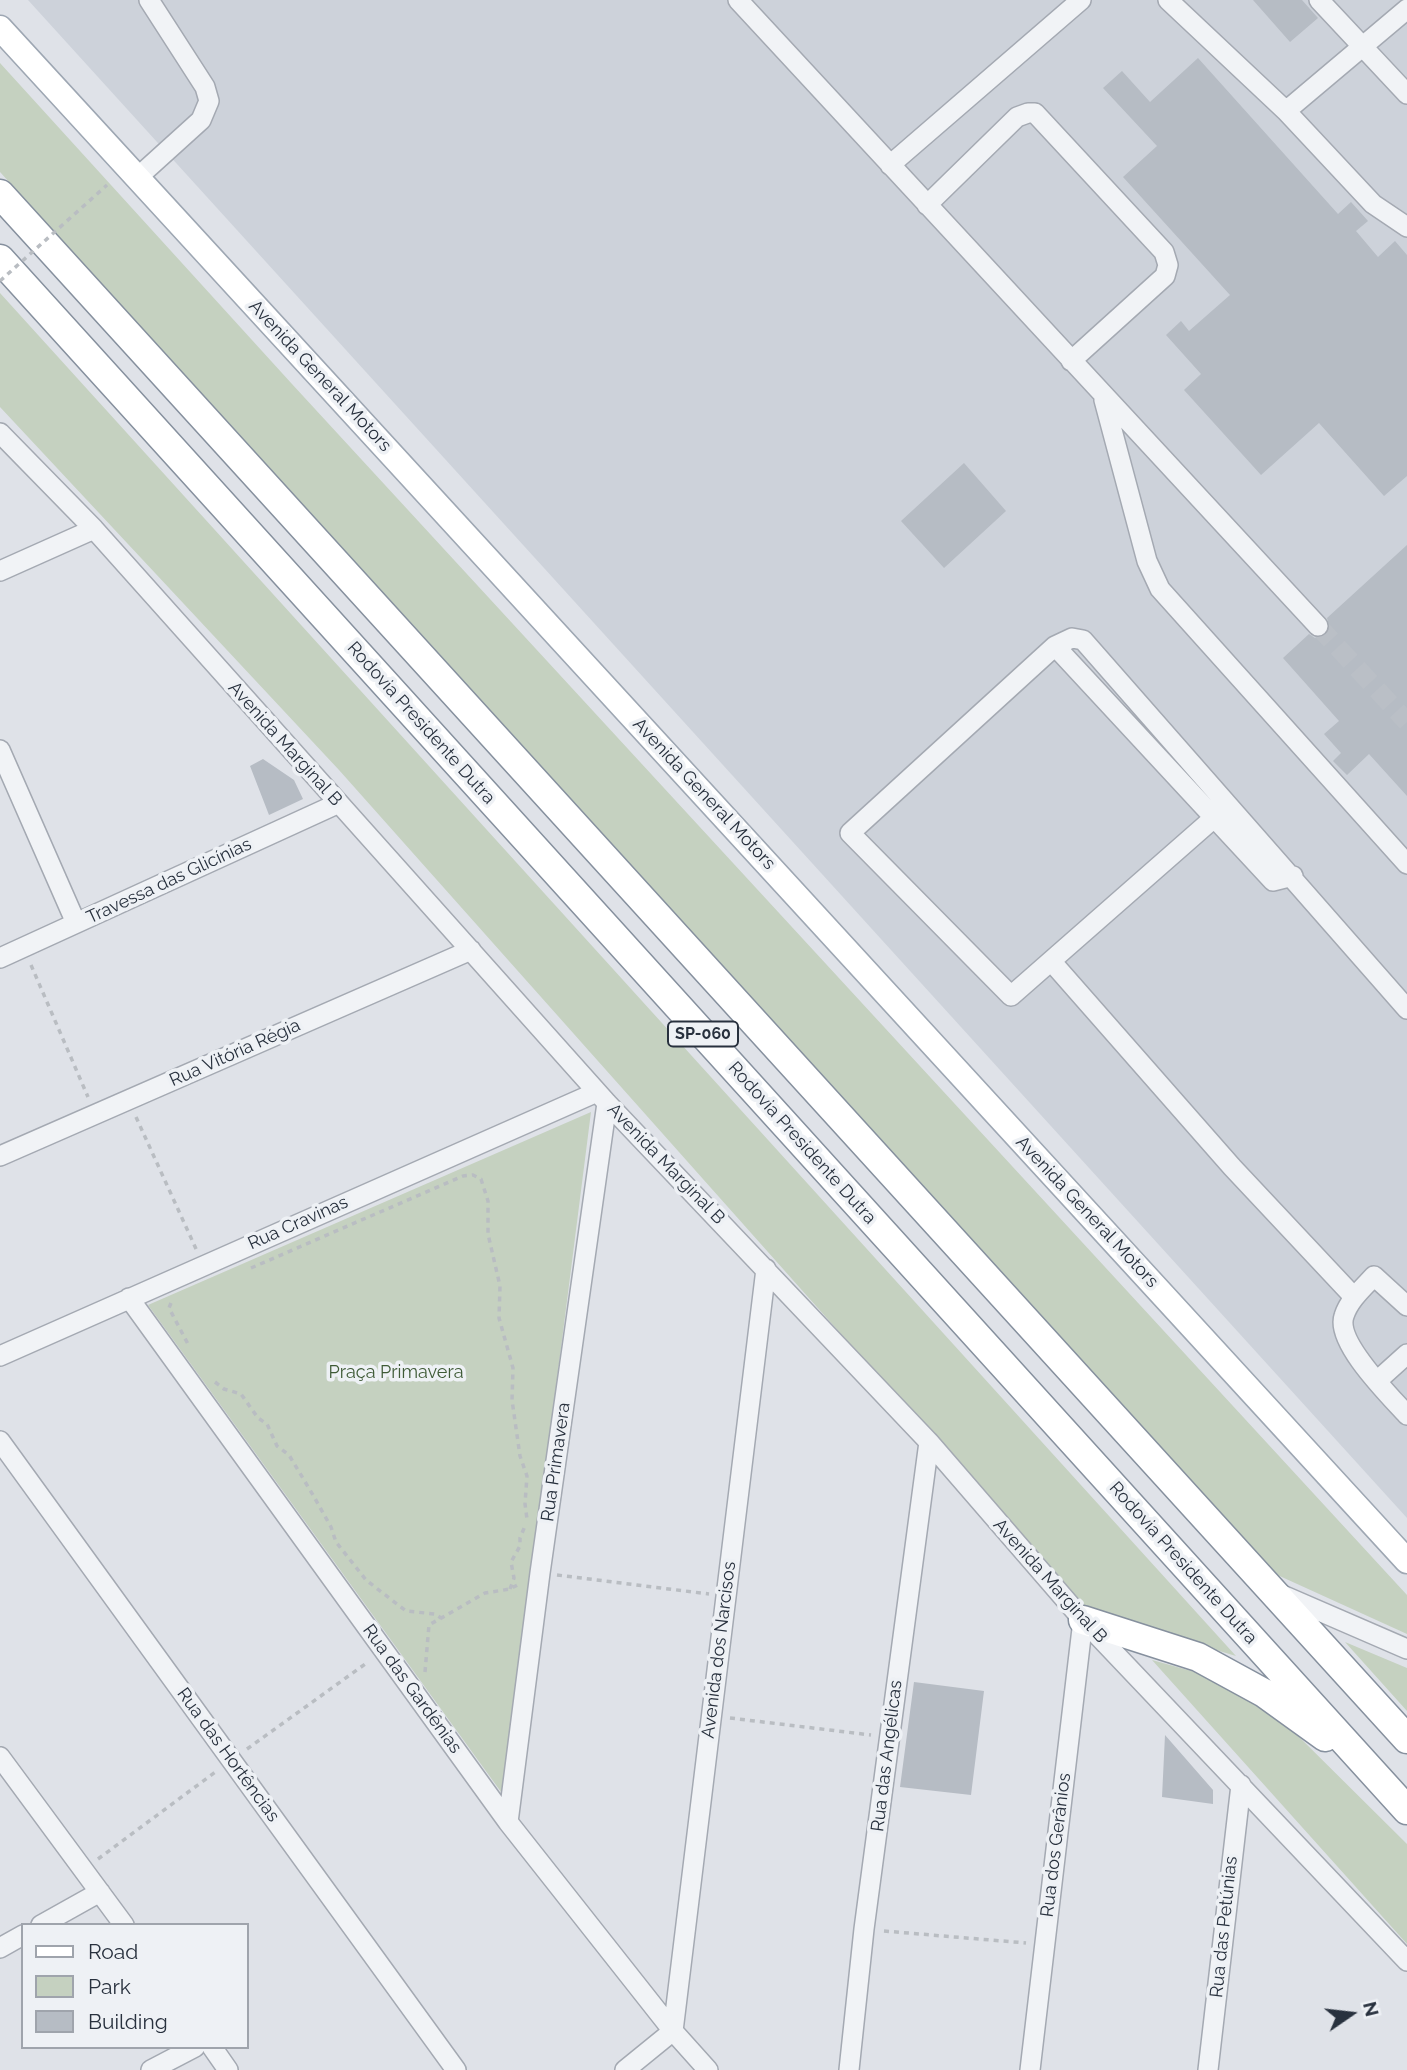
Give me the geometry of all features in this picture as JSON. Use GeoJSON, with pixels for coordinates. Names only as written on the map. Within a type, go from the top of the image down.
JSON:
{"type":"FeatureCollection","features":[{"type":"Feature","properties":{"kind":"highway","name":"SP-060"},"geometry":{"type":"LineString","coordinates":[[0,194],[1407,1739]]}},
{"type":"Feature","properties":{"kind":"highway","name":"Rodovia Presidente Dutra"},"geometry":{"type":"LineString","coordinates":[[0,259],[1407,1810]]}},
{"type":"Feature","properties":{"kind":"highway"},"geometry":{"type":"LineString","coordinates":[[1083,1620],[1198,1657],[1264,1693],[1369,1768]]}},
{"type":"Feature","properties":{"kind":"main road","name":"Avenida General Motors"},"geometry":{"type":"LineString","coordinates":[[0,28],[1407,1561]]}},
{"type":"Feature","properties":{"kind":"street"},"geometry":{"type":"LineString","coordinates":[[138,177],[201,120],[209,101],[205,88],[149,0]]}},
{"type":"Feature","properties":{"kind":"street"},"geometry":{"type":"LineString","coordinates":[[738,0],[1318,626]]}},
{"type":"Feature","properties":{"kind":"street"},"geometry":{"type":"LineString","coordinates":[[890,165],[1081,0]]}},
{"type":"Feature","properties":{"kind":"street"},"geometry":{"type":"LineString","coordinates":[[1168,0],[1286,111],[1373,204],[1407,227]]}},
{"type":"Feature","properties":{"kind":"street"},"geometry":{"type":"LineString","coordinates":[[1319,0],[1407,94]]}},
{"type":"Feature","properties":{"kind":"street"},"geometry":{"type":"LineString","coordinates":[[1286,111],[1407,9]]}},
{"type":"Feature","properties":{"kind":"street"},"geometry":{"type":"LineString","coordinates":[[927,205],[1017,117],[1035,113],[1164,252],[1168,265],[1165,276],[1070,360]]}},
{"type":"Feature","properties":{"kind":"street"},"geometry":{"type":"LineString","coordinates":[[1103,396],[1147,561],[1160,589],[1407,864]]}},
{"type":"Feature","properties":{"kind":"street","name":"Avenida Marginal B"},"geometry":{"type":"LineString","coordinates":[[0,433],[94,529],[602,1098],[929,1442],[1083,1620],[1407,1961]]}},
{"type":"Feature","properties":{"kind":"street"},"geometry":{"type":"LineString","coordinates":[[0,571],[94,529]]}},
{"type":"Feature","properties":{"kind":"street"},"geometry":{"type":"LineString","coordinates":[[1215,817],[1011,996],[850,833],[1055,646],[1072,638],[1083,640],[1407,1009]]}},
{"type":"Feature","properties":{"kind":"street"},"geometry":{"type":"LineString","coordinates":[[1055,646],[1273,881],[1293,876]]}},
{"type":"Feature","properties":{"kind":"street"},"geometry":{"type":"LineString","coordinates":[[1,757],[76,923]]}},
{"type":"Feature","properties":{"kind":"street","name":"Travessa das Glicínias"},"geometry":{"type":"LineString","coordinates":[[0,958],[339,803]]}},
{"type":"Feature","properties":{"kind":"street","name":"Rua Vitória Régia"},"geometry":{"type":"LineString","coordinates":[[0,1156],[471,950]]}},
{"type":"Feature","properties":{"kind":"street"},"geometry":{"type":"LineString","coordinates":[[1051,961],[1232,1167],[1354,1297]]}},
{"type":"Feature","properties":{"kind":"street","name":"Rua Cravinas"},"geometry":{"type":"LineString","coordinates":[[0,1356],[203,1265],[602,1098]]}},
{"type":"Feature","properties":{"kind":"street","name":"Rua Primavera"},"geometry":{"type":"LineString","coordinates":[[508,1822],[602,1098]]}},
{"type":"Feature","properties":{"kind":"street","name":"Avenida dos Narcisos"},"geometry":{"type":"LineString","coordinates":[[673,2031],[766,1269]]}},
{"type":"Feature","properties":{"kind":"street"},"geometry":{"type":"LineString","coordinates":[[1407,1306],[1374,1276],[1354,1297],[1343,1317],[1347,1340],[1377,1381],[1407,1415]]}},
{"type":"Feature","properties":{"kind":"street","name":"Rua das Gardênias"},"geometry":{"type":"LineString","coordinates":[[129,1298],[508,1822],[673,2031],[708,2070]]}},
{"type":"Feature","properties":{"kind":"street"},"geometry":{"type":"LineString","coordinates":[[1377,1381],[1407,1354]]}},
{"type":"Feature","properties":{"kind":"street","name":"Rua das Hortências"},"geometry":{"type":"LineString","coordinates":[[0,1441],[456,2070]]}},
{"type":"Feature","properties":{"kind":"street","name":"Rua das Angélicas"},"geometry":{"type":"LineString","coordinates":[[849,2070],[864,1929],[929,1442]]}},
{"type":"Feature","properties":{"kind":"street"},"geometry":{"type":"LineString","coordinates":[[1271,1590],[1407,1649]]}},
{"type":"Feature","properties":{"kind":"street","name":"Rua dos Gerânios"},"geometry":{"type":"LineString","coordinates":[[1030,2070],[1083,1620]]}},
{"type":"Feature","properties":{"kind":"street"},"geometry":{"type":"LineString","coordinates":[[0,1757],[123,1923]]}},
{"type":"Feature","properties":{"kind":"street","name":"Rua das Petúnias"},"geometry":{"type":"LineString","coordinates":[[1208,2070],[1241,1785]]}},
{"type":"Feature","properties":{"kind":"street"},"geometry":{"type":"LineString","coordinates":[[45,1923],[100,1892]]}},
{"type":"Feature","properties":{"kind":"street"},"geometry":{"type":"LineString","coordinates":[[0,1948],[21,1936]]}},
{"type":"Feature","properties":{"kind":"street"},"geometry":{"type":"LineString","coordinates":[[625,2070],[673,2031]]}},
{"type":"Feature","properties":{"kind":"street"},"geometry":{"type":"LineString","coordinates":[[151,2070],[191,2049]]}},
{"type":"Feature","properties":{"kind":"street"},"geometry":{"type":"LineString","coordinates":[[213,2049],[228,2070]]}},
{"type":"Feature","properties":{"kind":"path"},"geometry":{"type":"LineString","coordinates":[[0,281],[107,185]]}},
{"type":"Feature","properties":{"kind":"path"},"geometry":{"type":"LineString","coordinates":[[24,947],[95,1114]]}},
{"type":"Feature","properties":{"kind":"path"},"geometry":{"type":"LineString","coordinates":[[128,1100],[203,1265]]}},
{"type":"Feature","properties":{"kind":"path"},"geometry":{"type":"LineString","coordinates":[[242,1270],[255,1267],[463,1176],[473,1175],[481,1179],[488,1201],[488,1234],[500,1286],[499,1318],[513,1368],[512,1400],[520,1456],[527,1476],[527,1520],[520,1546],[511,1562],[514,1578],[510,1589]]}},
{"type":"Feature","properties":{"kind":"path"},"geometry":{"type":"LineString","coordinates":[[180,1299],[170,1304],[169,1308],[191,1350]]}},
{"type":"Feature","properties":{"kind":"path"},"geometry":{"type":"LineString","coordinates":[[207,1379],[240,1394],[258,1418],[267,1424],[277,1447],[289,1455],[313,1495],[331,1527],[336,1542],[366,1580],[406,1611],[435,1614],[441,1618]]}},
{"type":"Feature","properties":{"kind":"path"},"geometry":{"type":"LineString","coordinates":[[422,1703],[429,1625],[485,1593],[510,1589],[540,1573],[725,1596]]}},
{"type":"Feature","properties":{"kind":"path"},"geometry":{"type":"LineString","coordinates":[[710,1716],[889,1737]]}},
{"type":"Feature","properties":{"kind":"path"},"geometry":{"type":"LineString","coordinates":[[864,1929],[1044,1944]]}},
{"type":"Feature","properties":{"kind":"shaded area"},"geometry":{"type":"Polygon","coordinates":[[[28,0],[1407,0],[1407,1518],[28,0]]]}},
{"type":"Feature","properties":{"kind":"green space"},"geometry":{"type":"Polygon","coordinates":[[[0,63],[1407,1595],[1407,1634],[1273,1573],[0,172],[0,63]]]}},
{"type":"Feature","properties":{"kind":"green space"},"geometry":{"type":"Polygon","coordinates":[[[0,293],[1236,1656],[1123,1622],[1083,1606],[339,770],[0,407],[0,293]]]}},
{"type":"Feature","properties":{"kind":"green space","name":"Praça Primavera"},"geometry":{"type":"Polygon","coordinates":[[[591,1112],[504,1796],[148,1305],[591,1112]]]}},
{"type":"Feature","properties":{"kind":"green space"},"geometry":{"type":"Polygon","coordinates":[[[1345,1642],[1407,1668],[1407,1711],[1345,1642]]]}},
{"type":"Feature","properties":{"kind":"green space"},"geometry":{"type":"Polygon","coordinates":[[[1152,1660],[1195,1672],[1280,1718],[1407,1844],[1407,1944],[1152,1660]]]}},
{"type":"Feature","properties":{"kind":"building"},"geometry":{"type":"Polygon","coordinates":[[[1253,0],[1302,0],[1318,18],[1290,42],[1253,0]]]}},
{"type":"Feature","properties":{"kind":"building"},"geometry":{"type":"Polygon","coordinates":[[[1198,58],[1338,214],[1351,202],[1368,221],[1356,231],[1378,257],[1395,241],[1407,255],[1407,476],[1384,496],[1319,423],[1261,475],[1184,390],[1201,374],[1166,335],[1181,321],[1189,331],[1230,295],[1123,177],[1157,146],[1103,88],[1122,71],[1150,102],[1198,58]]]}},
{"type":"Feature","properties":{"kind":"building"},"geometry":{"type":"Polygon","coordinates":[[[964,463],[1006,511],[944,568],[901,521],[964,463]]]}},
{"type":"Feature","properties":{"kind":"building"},"geometry":{"type":"Polygon","coordinates":[[[1407,545],[1407,796],[1369,754],[1347,775],[1333,761],[1341,753],[1324,734],[1339,721],[1283,658],[1309,634],[1315,638],[1326,635],[1330,629],[1327,618],[1407,545]]]}},
{"type":"Feature","properties":{"kind":"building"},"geometry":{"type":"Polygon","coordinates":[[[263,759],[294,780],[303,799],[269,815],[250,766],[263,759]]]}},
{"type":"Feature","properties":{"kind":"building"},"geometry":{"type":"Polygon","coordinates":[[[914,1682],[984,1691],[971,1795],[900,1787],[914,1682]]]}},
{"type":"Feature","properties":{"kind":"building"},"geometry":{"type":"Polygon","coordinates":[[[1165,1735],[1213,1790],[1213,1804],[1162,1797],[1165,1735]]]}},
{"type":"Feature","properties":{"kind":"tunnel"},"geometry":{"type":"LineString","coordinates":[[1318,626],[1407,722]]}}]}
